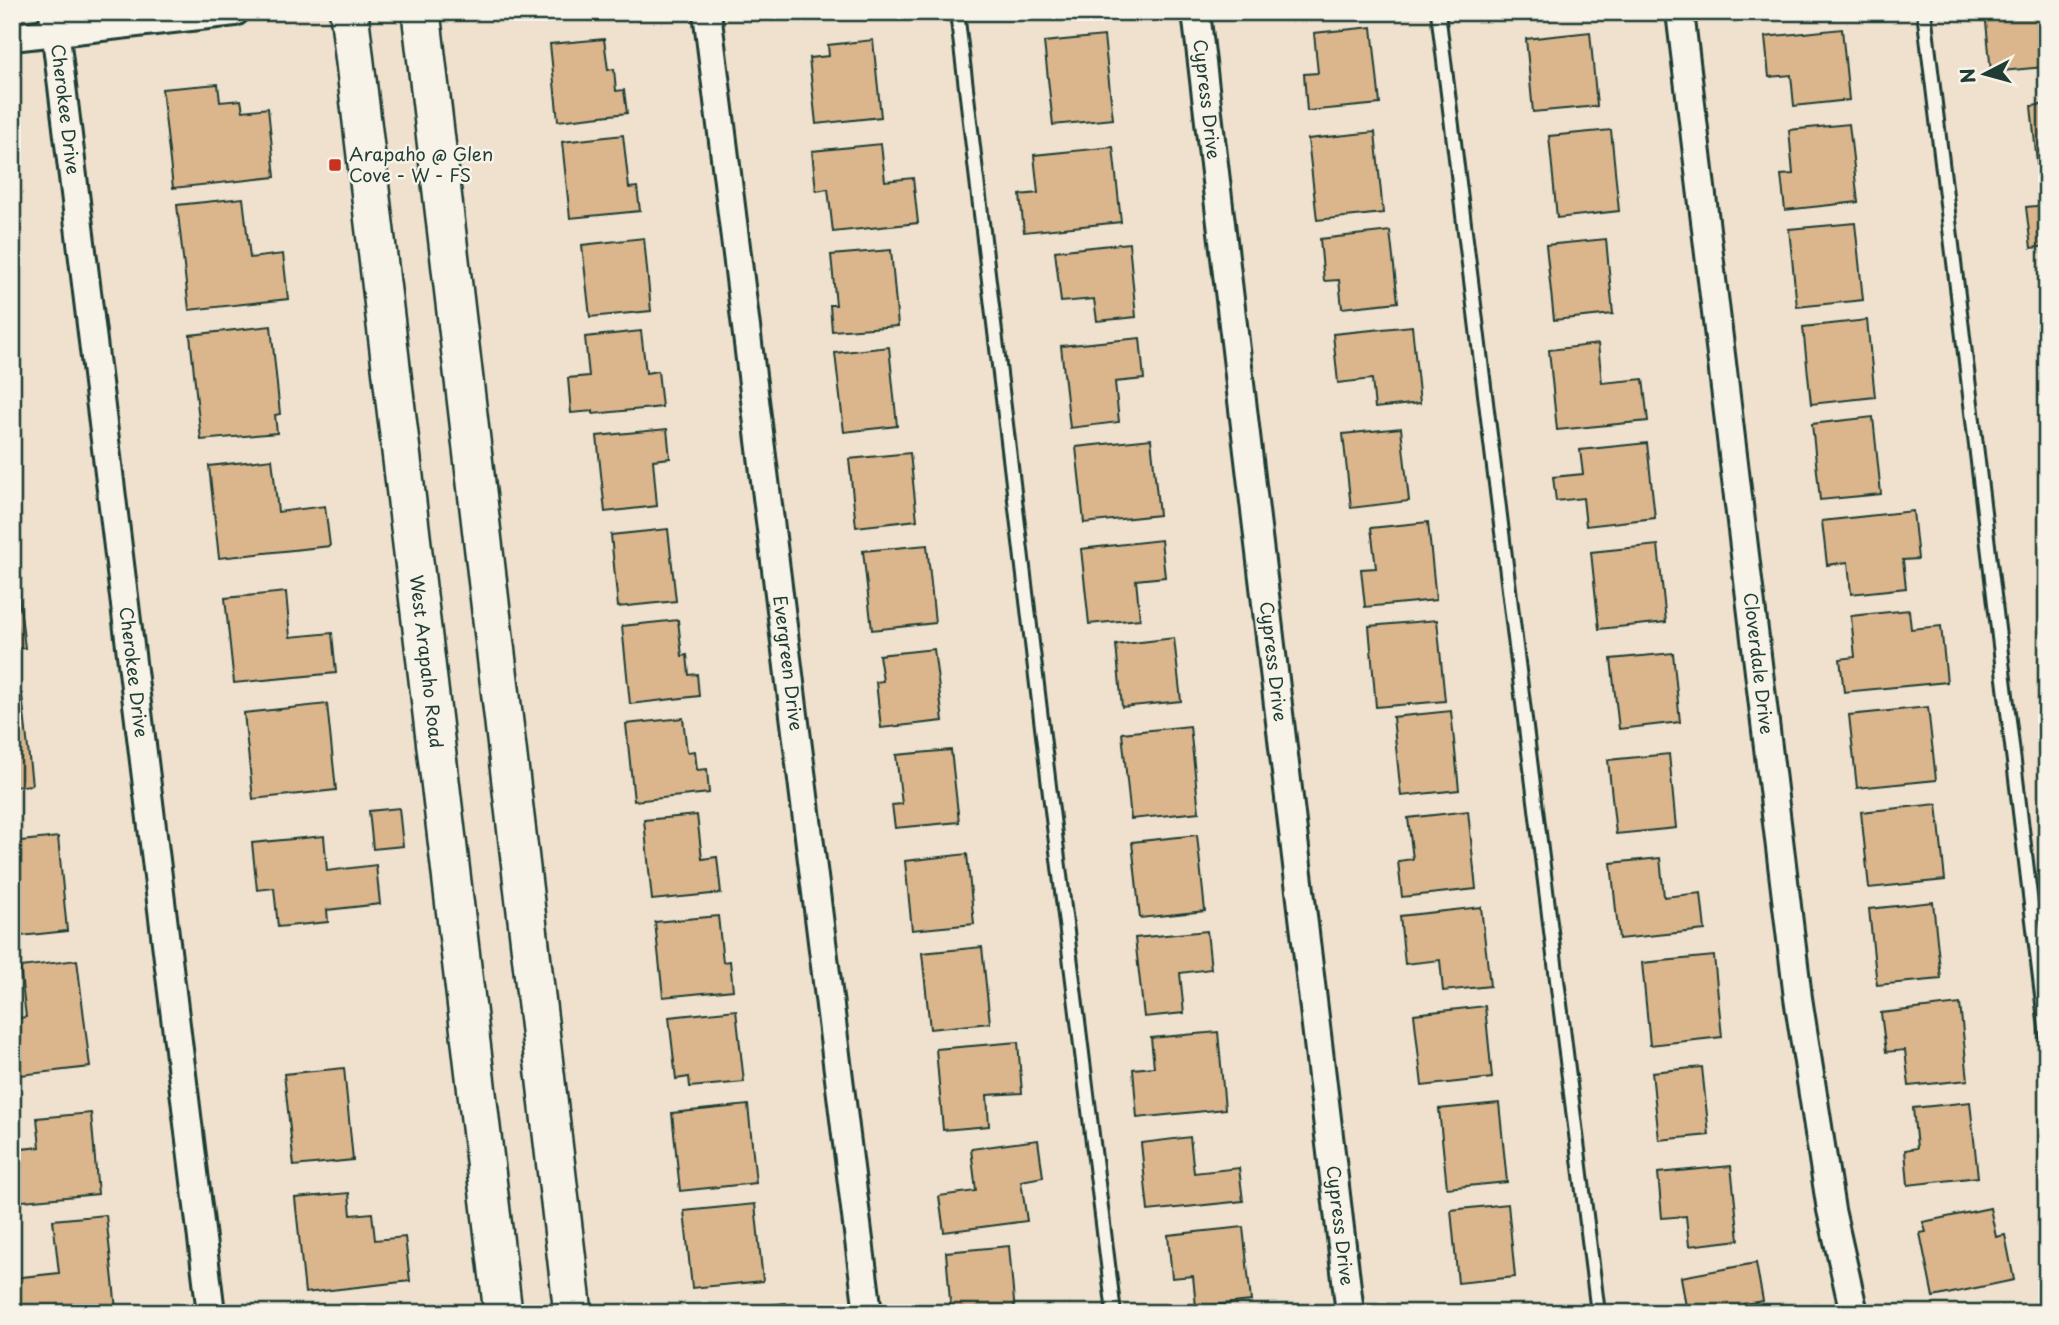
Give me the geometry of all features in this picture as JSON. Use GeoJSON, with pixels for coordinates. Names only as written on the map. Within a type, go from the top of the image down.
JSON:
{"type":"FeatureCollection","features":[{"type":"Feature","properties":{"kind":"main road","name":"West Arapaho Road"},"geometry":{"type":"LineString","coordinates":[[349,12],[503,1313]]}},
{"type":"Feature","properties":{"kind":"main road"},"geometry":{"type":"LineString","coordinates":[[421,12],[573,1313]]}},
{"type":"Feature","properties":{"kind":"street"},"geometry":{"type":"LineString","coordinates":[[12,37],[54,22],[235,12]]}},
{"type":"Feature","properties":{"kind":"street","name":"Evergreen Drive"},"geometry":{"type":"LineString","coordinates":[[707,12],[868,1313]]}},
{"type":"Feature","properties":{"kind":"street","name":"Cypress Drive"},"geometry":{"type":"LineString","coordinates":[[1196,12],[1350,1313]]}},
{"type":"Feature","properties":{"kind":"street","name":"Cloverdale Drive"},"geometry":{"type":"LineString","coordinates":[[1680,12],[1798,998],[1831,1210],[1854,1313]]}},
{"type":"Feature","properties":{"kind":"street","name":"Cherokee Drive"},"geometry":{"type":"LineString","coordinates":[[54,22],[211,1313]]}},
{"type":"Feature","properties":{"kind":"lane"},"geometry":{"type":"LineString","coordinates":[[957,12],[1114,1313]]}},
{"type":"Feature","properties":{"kind":"lane"},"geometry":{"type":"LineString","coordinates":[[1438,12],[1598,1313]]}},
{"type":"Feature","properties":{"kind":"lane"},"geometry":{"type":"LineString","coordinates":[[1924,12],[2047,1037]]}},
{"type":"Feature","properties":{"kind":"building"},"geometry":{"type":"Polygon","coordinates":[[[1985,12],[2039,12],[2044,67],[1991,72],[1985,12]]]}},
{"type":"Feature","properties":{"kind":"building"},"geometry":{"type":"Polygon","coordinates":[[[1372,27],[1380,104],[1307,111],[1304,74],[1318,73],[1314,33],[1372,27]]]}},
{"type":"Feature","properties":{"kind":"building"},"geometry":{"type":"Polygon","coordinates":[[[1842,29],[1849,100],[1794,106],[1791,75],[1769,77],[1765,37],[1842,29]]]}},
{"type":"Feature","properties":{"kind":"building"},"geometry":{"type":"Polygon","coordinates":[[[1590,32],[1597,106],[1533,112],[1526,39],[1590,32]]]}},
{"type":"Feature","properties":{"kind":"building"},"geometry":{"type":"Polygon","coordinates":[[[1104,36],[1113,119],[1053,125],[1044,42],[1104,36]]]}},
{"type":"Feature","properties":{"kind":"building"},"geometry":{"type":"Polygon","coordinates":[[[604,39],[608,70],[614,69],[616,91],[624,90],[627,113],[558,121],[550,44],[604,39]]]}},
{"type":"Feature","properties":{"kind":"building"},"geometry":{"type":"Polygon","coordinates":[[[873,40],[881,117],[816,124],[809,58],[829,56],[828,45],[873,40]]]}},
{"type":"Feature","properties":{"kind":"building"},"geometry":{"type":"Polygon","coordinates":[[[218,84],[220,102],[241,100],[243,111],[268,108],[275,177],[173,188],[162,89],[218,84]]]}},
{"type":"Feature","properties":{"kind":"building"},"geometry":{"type":"Polygon","coordinates":[[[2047,104],[2047,181],[2039,182],[2031,106],[2047,104]]]}},
{"type":"Feature","properties":{"kind":"building"},"geometry":{"type":"Polygon","coordinates":[[[1849,124],[1858,202],[1785,210],[1781,175],[1793,174],[1789,130],[1849,124]]]}},
{"type":"Feature","properties":{"kind":"building"},"geometry":{"type":"Polygon","coordinates":[[[1611,130],[1619,211],[1557,218],[1549,136],[1611,130]]]}},
{"type":"Feature","properties":{"kind":"building"},"geometry":{"type":"Polygon","coordinates":[[[1375,132],[1383,213],[1317,220],[1308,139],[1375,132]]]}},
{"type":"Feature","properties":{"kind":"building"},"geometry":{"type":"Polygon","coordinates":[[[623,135],[629,188],[637,187],[640,211],[570,218],[562,142],[623,135]]]}},
{"type":"Feature","properties":{"kind":"building"},"geometry":{"type":"Polygon","coordinates":[[[881,144],[885,181],[913,178],[918,223],[833,232],[828,189],[816,191],[812,151],[881,144]]]}},
{"type":"Feature","properties":{"kind":"building"},"geometry":{"type":"Polygon","coordinates":[[[1113,147],[1121,222],[1024,232],[1020,195],[1038,193],[1034,155],[1113,147]]]}},
{"type":"Feature","properties":{"kind":"building"},"geometry":{"type":"Polygon","coordinates":[[[243,198],[250,258],[283,254],[288,299],[189,310],[177,205],[243,198]]]}},
{"type":"Feature","properties":{"kind":"building"},"geometry":{"type":"Polygon","coordinates":[[[2047,205],[2047,246],[2031,248],[2026,207],[2047,205]]]}},
{"type":"Feature","properties":{"kind":"building"},"geometry":{"type":"Polygon","coordinates":[[[1855,223],[1863,300],[1797,307],[1789,229],[1855,223]]]}},
{"type":"Feature","properties":{"kind":"building"},"geometry":{"type":"Polygon","coordinates":[[[1390,231],[1398,302],[1342,308],[1339,280],[1324,281],[1320,239],[1390,231]]]}},
{"type":"Feature","properties":{"kind":"building"},"geometry":{"type":"Polygon","coordinates":[[[644,238],[651,311],[590,317],[582,245],[644,238]]]}},
{"type":"Feature","properties":{"kind":"building"},"geometry":{"type":"Polygon","coordinates":[[[1606,239],[1613,314],[1554,320],[1546,245],[1606,239]]]}},
{"type":"Feature","properties":{"kind":"building"},"geometry":{"type":"Polygon","coordinates":[[[1129,243],[1136,317],[1097,321],[1094,299],[1061,302],[1055,251],[1129,243]]]}},
{"type":"Feature","properties":{"kind":"building"},"geometry":{"type":"Polygon","coordinates":[[[891,250],[898,326],[832,331],[830,305],[836,305],[831,255],[891,250]]]}},
{"type":"Feature","properties":{"kind":"building"},"geometry":{"type":"Polygon","coordinates":[[[1867,320],[1875,397],[1811,404],[1803,327],[1867,320]]]}},
{"type":"Feature","properties":{"kind":"building"},"geometry":{"type":"Polygon","coordinates":[[[271,326],[280,414],[275,415],[277,433],[201,440],[190,335],[271,326]]]}},
{"type":"Feature","properties":{"kind":"building"},"geometry":{"type":"Polygon","coordinates":[[[1412,326],[1420,403],[1375,408],[1372,379],[1338,383],[1333,334],[1412,326]]]}},
{"type":"Feature","properties":{"kind":"building"},"geometry":{"type":"Polygon","coordinates":[[[641,331],[646,373],[658,371],[662,407],[593,414],[593,411],[571,413],[568,378],[589,376],[585,337],[641,331]]]}},
{"type":"Feature","properties":{"kind":"building"},"geometry":{"type":"Polygon","coordinates":[[[1140,338],[1144,379],[1115,382],[1119,422],[1070,428],[1061,346],[1140,338]]]}},
{"type":"Feature","properties":{"kind":"building"},"geometry":{"type":"Polygon","coordinates":[[[1598,344],[1602,383],[1643,379],[1648,421],[1557,430],[1549,350],[1598,344]]]}},
{"type":"Feature","properties":{"kind":"building"},"geometry":{"type":"Polygon","coordinates":[[[889,347],[897,426],[844,432],[835,353],[889,347]]]}},
{"type":"Feature","properties":{"kind":"building"},"geometry":{"type":"Polygon","coordinates":[[[1873,417],[1881,494],[1820,500],[1812,424],[1873,417]]]}},
{"type":"Feature","properties":{"kind":"building"},"geometry":{"type":"Polygon","coordinates":[[[1401,428],[1409,501],[1351,508],[1343,434],[1401,428]]]}},
{"type":"Feature","properties":{"kind":"building"},"geometry":{"type":"Polygon","coordinates":[[[667,429],[670,458],[653,460],[657,506],[605,512],[597,436],[667,429]]]}},
{"type":"Feature","properties":{"kind":"building"},"geometry":{"type":"Polygon","coordinates":[[[1151,439],[1159,515],[1084,523],[1076,447],[1151,439]]]}},
{"type":"Feature","properties":{"kind":"building"},"geometry":{"type":"Polygon","coordinates":[[[1647,443],[1655,518],[1586,526],[1583,498],[1556,501],[1553,477],[1583,474],[1580,450],[1647,443]]]}},
{"type":"Feature","properties":{"kind":"building"},"geometry":{"type":"Polygon","coordinates":[[[910,453],[917,520],[856,527],[849,459],[910,453]]]}},
{"type":"Feature","properties":{"kind":"building"},"geometry":{"type":"Polygon","coordinates":[[[272,459],[278,512],[325,506],[330,546],[219,558],[209,466],[272,459]]]}},
{"type":"Feature","properties":{"kind":"building"},"geometry":{"type":"Polygon","coordinates":[[[1913,511],[1918,559],[1903,560],[1906,588],[1851,594],[1848,562],[1827,565],[1822,521],[1913,511]]]}},
{"type":"Feature","properties":{"kind":"building"},"geometry":{"type":"Polygon","coordinates":[[[1428,522],[1436,600],[1365,607],[1361,569],[1376,568],[1371,528],[1428,522]]]}},
{"type":"Feature","properties":{"kind":"building"},"geometry":{"type":"Polygon","coordinates":[[[668,529],[676,601],[618,607],[611,535],[668,529]]]}},
{"type":"Feature","properties":{"kind":"building"},"geometry":{"type":"Polygon","coordinates":[[[12,538],[25,648],[12,649],[12,538]]]}},
{"type":"Feature","properties":{"kind":"building"},"geometry":{"type":"Polygon","coordinates":[[[1161,540],[1165,577],[1136,580],[1140,619],[1089,624],[1081,549],[1161,540]]]}},
{"type":"Feature","properties":{"kind":"building"},"geometry":{"type":"Polygon","coordinates":[[[927,545],[935,623],[872,630],[863,551],[927,545]]]}},
{"type":"Feature","properties":{"kind":"building"},"geometry":{"type":"Polygon","coordinates":[[[1658,545],[1666,622],[1599,629],[1591,552],[1658,545]]]}},
{"type":"Feature","properties":{"kind":"building"},"geometry":{"type":"Polygon","coordinates":[[[286,592],[290,637],[332,633],[336,673],[234,683],[225,598],[286,592]]]}},
{"type":"Feature","properties":{"kind":"building"},"geometry":{"type":"Polygon","coordinates":[[[1909,610],[1911,629],[1941,626],[1947,682],[1844,692],[1840,659],[1855,657],[1851,616],[1909,610]]]}},
{"type":"Feature","properties":{"kind":"building"},"geometry":{"type":"Polygon","coordinates":[[[678,620],[682,656],[687,655],[689,675],[697,674],[699,696],[630,704],[622,626],[678,620]]]}},
{"type":"Feature","properties":{"kind":"building"},"geometry":{"type":"Polygon","coordinates":[[[1437,620],[1445,701],[1376,707],[1369,626],[1437,620]]]}},
{"type":"Feature","properties":{"kind":"building"},"geometry":{"type":"Polygon","coordinates":[[[1174,638],[1181,701],[1122,707],[1116,645],[1174,638]]]}},
{"type":"Feature","properties":{"kind":"building"},"geometry":{"type":"Polygon","coordinates":[[[934,649],[943,721],[881,728],[876,682],[883,681],[879,655],[934,649]]]}},
{"type":"Feature","properties":{"kind":"building"},"geometry":{"type":"Polygon","coordinates":[[[1673,653],[1680,722],[1619,729],[1611,659],[1673,653]]]}},
{"type":"Feature","properties":{"kind":"building"},"geometry":{"type":"Polygon","coordinates":[[[22,694],[32,785],[12,787],[12,695],[22,694]]]}},
{"type":"Feature","properties":{"kind":"building"},"geometry":{"type":"Polygon","coordinates":[[[327,704],[336,790],[253,799],[244,713],[327,704]]]}},
{"type":"Feature","properties":{"kind":"building"},"geometry":{"type":"Polygon","coordinates":[[[1928,707],[1936,780],[1857,788],[1849,715],[1928,707]]]}},
{"type":"Feature","properties":{"kind":"building"},"geometry":{"type":"Polygon","coordinates":[[[1451,711],[1459,790],[1401,796],[1393,717],[1451,711]]]}},
{"type":"Feature","properties":{"kind":"building"},"geometry":{"type":"Polygon","coordinates":[[[683,718],[687,752],[695,751],[697,770],[707,769],[709,793],[634,801],[626,724],[683,718]]]}},
{"type":"Feature","properties":{"kind":"building"},"geometry":{"type":"Polygon","coordinates":[[[1190,726],[1199,812],[1131,819],[1122,733],[1190,726]]]}},
{"type":"Feature","properties":{"kind":"building"},"geometry":{"type":"Polygon","coordinates":[[[951,750],[959,822],[895,828],[892,805],[902,804],[896,755],[951,750]]]}},
{"type":"Feature","properties":{"kind":"building"},"geometry":{"type":"Polygon","coordinates":[[[1669,754],[1676,828],[1616,834],[1608,760],[1669,754]]]}},
{"type":"Feature","properties":{"kind":"building"},"geometry":{"type":"Polygon","coordinates":[[[1937,804],[1945,880],[1869,888],[1861,812],[1937,804]]]}},
{"type":"Feature","properties":{"kind":"building"},"geometry":{"type":"Polygon","coordinates":[[[399,808],[403,846],[373,849],[369,811],[399,808]]]}},
{"type":"Feature","properties":{"kind":"building"},"geometry":{"type":"Polygon","coordinates":[[[1468,811],[1476,889],[1402,897],[1398,861],[1413,859],[1408,818],[1468,811]]]}},
{"type":"Feature","properties":{"kind":"building"},"geometry":{"type":"Polygon","coordinates":[[[697,815],[702,859],[717,857],[721,893],[652,900],[644,820],[697,815]]]}},
{"type":"Feature","properties":{"kind":"building"},"geometry":{"type":"Polygon","coordinates":[[[1197,835],[1205,911],[1140,918],[1132,842],[1197,835]]]}},
{"type":"Feature","properties":{"kind":"building"},"geometry":{"type":"Polygon","coordinates":[[[324,836],[327,871],[376,865],[380,904],[327,910],[328,922],[278,927],[274,888],[257,890],[252,843],[324,836]]]}},
{"type":"Feature","properties":{"kind":"building"},"geometry":{"type":"Polygon","coordinates":[[[58,837],[67,931],[12,937],[12,842],[58,837]]]}},
{"type":"Feature","properties":{"kind":"building"},"geometry":{"type":"Polygon","coordinates":[[[967,854],[974,924],[912,930],[905,861],[967,854]]]}},
{"type":"Feature","properties":{"kind":"building"},"geometry":{"type":"Polygon","coordinates":[[[1660,858],[1664,897],[1701,893],[1705,930],[1619,939],[1611,863],[1660,858]]]}},
{"type":"Feature","properties":{"kind":"building"},"geometry":{"type":"Polygon","coordinates":[[[1933,902],[1941,979],[1877,985],[1869,909],[1933,902]]]}},
{"type":"Feature","properties":{"kind":"building"},"geometry":{"type":"Polygon","coordinates":[[[1481,907],[1490,986],[1443,991],[1440,960],[1405,964],[1400,916],[1481,907]]]}},
{"type":"Feature","properties":{"kind":"building"},"geometry":{"type":"Polygon","coordinates":[[[718,916],[723,962],[730,961],[733,990],[663,997],[655,922],[718,916]]]}},
{"type":"Feature","properties":{"kind":"building"},"geometry":{"type":"Polygon","coordinates":[[[1207,931],[1211,969],[1180,973],[1184,1013],[1144,1017],[1135,938],[1207,931]]]}},
{"type":"Feature","properties":{"kind":"building"},"geometry":{"type":"Polygon","coordinates":[[[982,947],[990,1023],[930,1029],[922,953],[982,947]]]}},
{"type":"Feature","properties":{"kind":"building"},"geometry":{"type":"Polygon","coordinates":[[[1714,956],[1722,1037],[1650,1045],[1642,963],[1714,956]]]}},
{"type":"Feature","properties":{"kind":"building"},"geometry":{"type":"Polygon","coordinates":[[[77,960],[90,1067],[12,1076],[12,1019],[26,1017],[20,967],[77,960]]]}},
{"type":"Feature","properties":{"kind":"building"},"geometry":{"type":"Polygon","coordinates":[[[1960,1004],[1968,1080],[1909,1086],[1905,1050],[1886,1052],[1881,1013],[1960,1004]]]}},
{"type":"Feature","properties":{"kind":"building"},"geometry":{"type":"Polygon","coordinates":[[[1485,1006],[1492,1078],[1422,1086],[1414,1014],[1485,1006]]]}},
{"type":"Feature","properties":{"kind":"building"},"geometry":{"type":"Polygon","coordinates":[[[736,1010],[744,1082],[690,1087],[689,1077],[676,1079],[669,1017],[736,1010]]]}},
{"type":"Feature","properties":{"kind":"building"},"geometry":{"type":"Polygon","coordinates":[[[1218,1032],[1225,1109],[1137,1118],[1133,1069],[1154,1067],[1151,1038],[1218,1032]]]}},
{"type":"Feature","properties":{"kind":"building"},"geometry":{"type":"Polygon","coordinates":[[[1018,1042],[1022,1093],[987,1095],[989,1126],[943,1130],[936,1049],[1018,1042]]]}},
{"type":"Feature","properties":{"kind":"building"},"geometry":{"type":"Polygon","coordinates":[[[1702,1067],[1709,1135],[1659,1140],[1652,1072],[1702,1067]]]}},
{"type":"Feature","properties":{"kind":"building"},"geometry":{"type":"Polygon","coordinates":[[[344,1068],[353,1160],[294,1166],[284,1074],[344,1068]]]}},
{"type":"Feature","properties":{"kind":"building"},"geometry":{"type":"Polygon","coordinates":[[[1970,1102],[1978,1177],[1908,1185],[1905,1150],[1917,1148],[1913,1108],[1970,1102]]]}},
{"type":"Feature","properties":{"kind":"building"},"geometry":{"type":"Polygon","coordinates":[[[1499,1103],[1507,1182],[1447,1188],[1439,1109],[1499,1103]]]}},
{"type":"Feature","properties":{"kind":"building"},"geometry":{"type":"Polygon","coordinates":[[[748,1105],[756,1183],[680,1191],[672,1113],[748,1105]]]}},
{"type":"Feature","properties":{"kind":"building"},"geometry":{"type":"Polygon","coordinates":[[[91,1113],[98,1194],[12,1202],[12,1150],[40,1147],[37,1118],[91,1113]]]}},
{"type":"Feature","properties":{"kind":"building"},"geometry":{"type":"Polygon","coordinates":[[[1190,1137],[1194,1173],[1239,1168],[1243,1201],[1148,1211],[1141,1143],[1190,1137]]]}},
{"type":"Feature","properties":{"kind":"building"},"geometry":{"type":"Polygon","coordinates":[[[1038,1140],[1043,1177],[1021,1181],[1027,1221],[944,1232],[939,1196],[976,1191],[971,1149],[1038,1140]]]}},
{"type":"Feature","properties":{"kind":"building"},"geometry":{"type":"Polygon","coordinates":[[[1731,1166],[1739,1240],[1689,1246],[1686,1216],[1662,1218],[1658,1173],[1731,1166]]]}},
{"type":"Feature","properties":{"kind":"building"},"geometry":{"type":"Polygon","coordinates":[[[349,1193],[351,1215],[372,1213],[375,1240],[405,1237],[410,1281],[305,1293],[295,1198],[349,1193]]]}},
{"type":"Feature","properties":{"kind":"building"},"geometry":{"type":"Polygon","coordinates":[[[755,1204],[763,1281],[692,1288],[684,1211],[755,1204]]]}},
{"type":"Feature","properties":{"kind":"building"},"geometry":{"type":"Polygon","coordinates":[[[1508,1204],[1515,1277],[1458,1283],[1451,1210],[1508,1204]]]}},
{"type":"Feature","properties":{"kind":"building"},"geometry":{"type":"Polygon","coordinates":[[[1990,1208],[1996,1237],[2005,1235],[2014,1280],[1933,1297],[1920,1233],[1926,1232],[1923,1222],[1990,1208]]]}},
{"type":"Feature","properties":{"kind":"building"},"geometry":{"type":"Polygon","coordinates":[[[106,1215],[116,1309],[76,1313],[17,1313],[13,1278],[59,1273],[53,1220],[106,1215]]]}},
{"type":"Feature","properties":{"kind":"building"},"geometry":{"type":"Polygon","coordinates":[[[1243,1227],[1251,1301],[1196,1307],[1193,1276],[1172,1278],[1168,1235],[1243,1227]]]}},
{"type":"Feature","properties":{"kind":"building"},"geometry":{"type":"Polygon","coordinates":[[[1009,1246],[1015,1313],[951,1313],[946,1252],[1009,1246]]]}},
{"type":"Feature","properties":{"kind":"building"},"geometry":{"type":"Polygon","coordinates":[[[1756,1263],[1763,1301],[1744,1304],[1746,1313],[1687,1313],[1681,1277],[1756,1263]]]}},
{"type":"Feature","properties":{"kind":"building"},"geometry":{"type":"Polygon","coordinates":[[[785,1303],[786,1313],[723,1313],[723,1311],[785,1303]]]}},
{"type":"Feature","properties":{"kind":"building"},"geometry":{"type":"Polygon","coordinates":[[[374,1305],[375,1312],[422,1308],[422,1313],[317,1313],[317,1311],[374,1305]]]}},
{"type":"Feature","properties":{"kind":"building"},"geometry":{"type":"Polygon","coordinates":[[[1526,1307],[1527,1313],[1471,1313],[1526,1307]]]}},
{"type":"Feature","properties":{"kind":"place","name":"Arapaho @ Glen Cove - W - FS"},"geometry":{"type":"Point","coordinates":[335,165]}}]}
